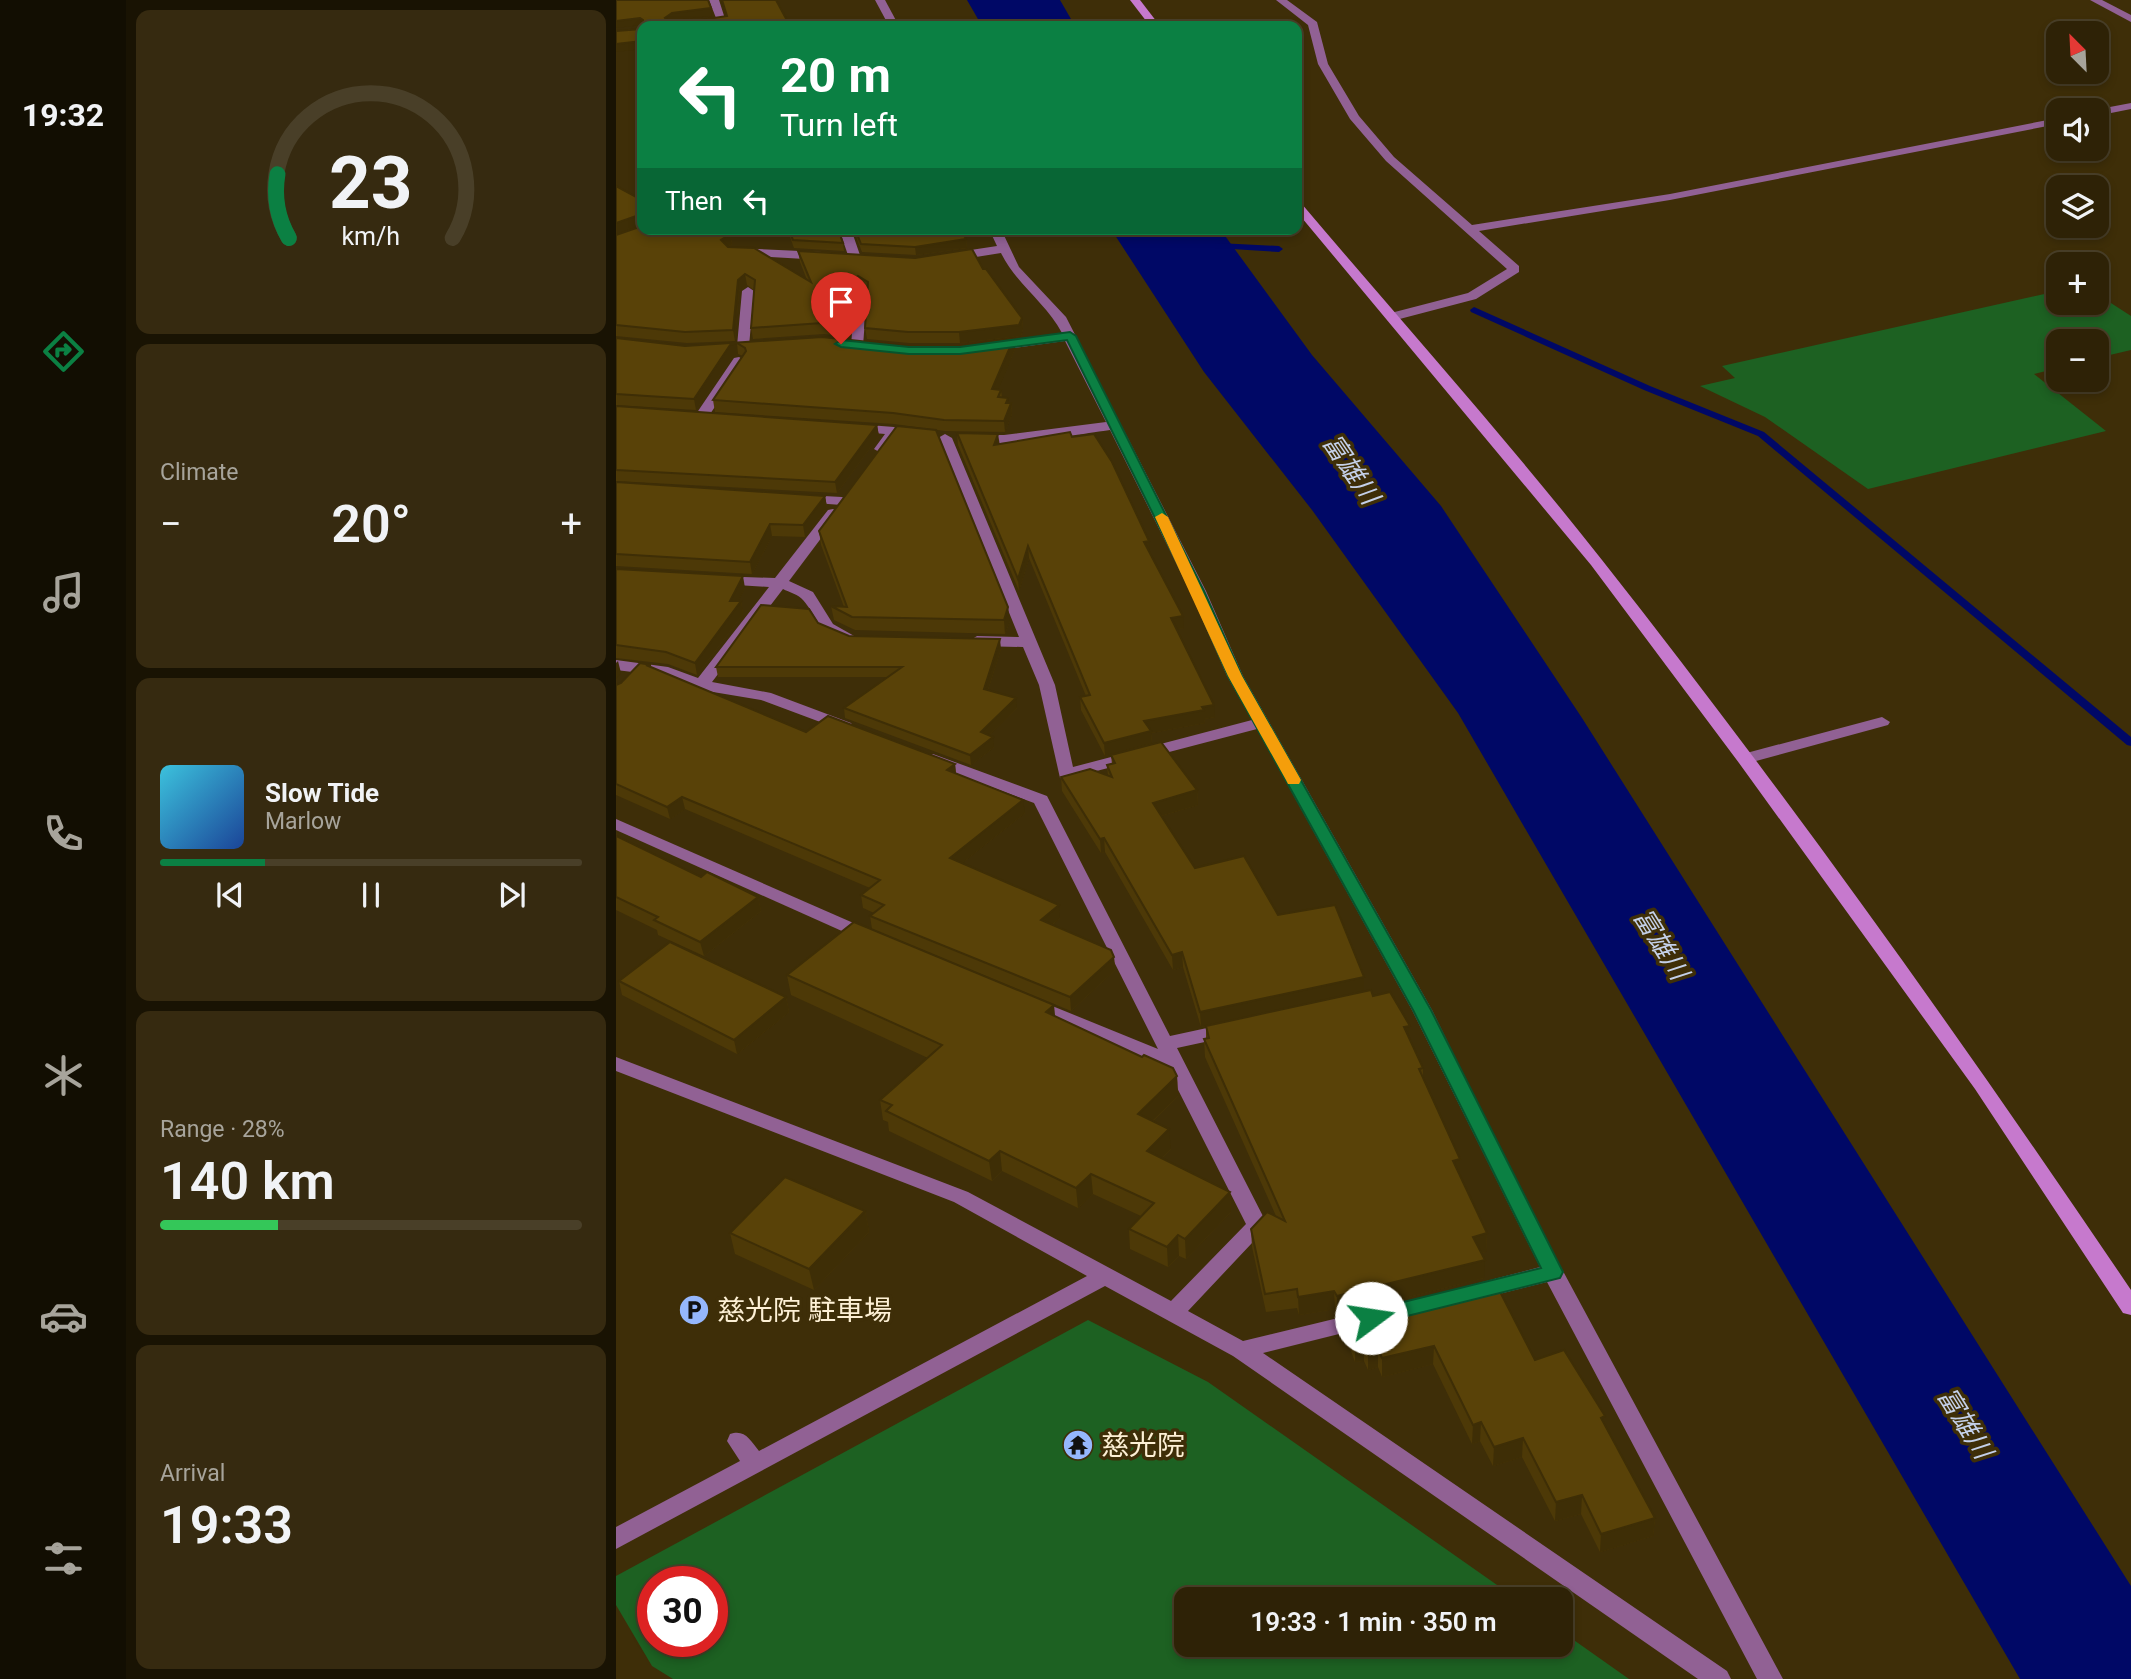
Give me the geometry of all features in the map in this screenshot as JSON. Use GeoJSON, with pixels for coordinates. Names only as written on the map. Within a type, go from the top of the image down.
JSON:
{"type":"FeatureCollection","features":[{"type":"Feature","properties":{"kind":"street"},"geometry":{"type":"LineString","coordinates":[[714,0],[722,20],[714,21]]}},
{"type":"Feature","properties":{"kind":"street"},"geometry":{"type":"LineString","coordinates":[[880,0],[891,21]]}},
{"type":"Feature","properties":{"kind":"street"},"geometry":{"type":"LineString","coordinates":[[1135,0],[1151,21]]}},
{"type":"Feature","properties":{"kind":"street"},"geometry":{"type":"LineString","coordinates":[[1281,0],[1313,24],[1323,64],[1354,117],[1390,159],[1515,270],[1472,296],[1392,317]]}},
{"type":"Feature","properties":{"kind":"street"},"geometry":{"type":"LineString","coordinates":[[2095,0],[2131,19]]}},
{"type":"Feature","properties":{"kind":"street"},"geometry":{"type":"LineString","coordinates":[[2109,110],[2131,106]]}},
{"type":"Feature","properties":{"kind":"street"},"geometry":{"type":"LineString","coordinates":[[1469,229],[1670,197],[2046,123]]}},
{"type":"Feature","properties":{"kind":"street"},"geometry":{"type":"LineString","coordinates":[[1302,211],[1596,562],[1745,759],[1982,1084],[2131,1307]]}},
{"type":"Feature","properties":{"kind":"street"},"geometry":{"type":"LineString","coordinates":[[731,251],[861,258],[848,235]]}},
{"type":"Feature","properties":{"kind":"street"},"geometry":{"type":"LineString","coordinates":[[998,235],[1014,268],[1060,317],[1198,591],[1235,676],[1770,1679]]}},
{"type":"Feature","properties":{"kind":"street"},"geometry":{"type":"LineString","coordinates":[[941,258],[1005,249]]}},
{"type":"Feature","properties":{"kind":"street"},"geometry":{"type":"LineString","coordinates":[[748,291],[737,346],[762,344]]}},
{"type":"Feature","properties":{"kind":"street"},"geometry":{"type":"LineString","coordinates":[[861,293],[852,345],[872,348]]}},
{"type":"Feature","properties":{"kind":"street"},"geometry":{"type":"LineString","coordinates":[[984,348],[1070,336]]}},
{"type":"Feature","properties":{"kind":"street"},"geometry":{"type":"LineString","coordinates":[[702,417],[739,361]]}},
{"type":"Feature","properties":{"kind":"street"},"geometry":{"type":"LineString","coordinates":[[1116,425],[1004,439],[950,438],[1047,685],[1066,774],[1261,723]]}},
{"type":"Feature","properties":{"kind":"street"},"geometry":{"type":"LineString","coordinates":[[839,427],[900,432],[872,461]]}},
{"type":"Feature","properties":{"kind":"street"},"geometry":{"type":"LineString","coordinates":[[701,685],[760,605],[782,583],[846,496],[789,498]]}},
{"type":"Feature","properties":{"kind":"street"},"geometry":{"type":"LineString","coordinates":[[699,578],[782,583],[808,595],[827,627],[851,638],[865,638]]}},
{"type":"Feature","properties":{"kind":"street"},"geometry":{"type":"LineString","coordinates":[[961,641],[1029,642]]}},
{"type":"Feature","properties":{"kind":"street"},"geometry":{"type":"LineString","coordinates":[[616,665],[668,673],[701,685],[765,696],[865,734]]}},
{"type":"Feature","properties":{"kind":"street"},"geometry":{"type":"LineString","coordinates":[[623,684],[638,668]]}},
{"type":"Feature","properties":{"kind":"street"},"geometry":{"type":"LineString","coordinates":[[1745,759],[1882,722]]}},
{"type":"Feature","properties":{"kind":"street"},"geometry":{"type":"LineString","coordinates":[[915,753],[1041,800],[1257,1226],[1173,1313]]}},
{"type":"Feature","properties":{"kind":"street"},"geometry":{"type":"LineString","coordinates":[[616,824],[879,941]]}},
{"type":"Feature","properties":{"kind":"street"},"geometry":{"type":"LineString","coordinates":[[1021,1000],[1175,1064]]}},
{"type":"Feature","properties":{"kind":"street"},"geometry":{"type":"LineString","coordinates":[[1165,1044],[1247,1026]]}},
{"type":"Feature","properties":{"kind":"street"},"geometry":{"type":"LineString","coordinates":[[616,1064],[961,1197],[1241,1350],[1718,1679]]}},
{"type":"Feature","properties":{"kind":"street"},"geometry":{"type":"LineString","coordinates":[[1458,1296],[1553,1272]]}},
{"type":"Feature","properties":{"kind":"street"},"geometry":{"type":"LineString","coordinates":[[616,1539],[1105,1276]]}},
{"type":"Feature","properties":{"kind":"street"},"geometry":{"type":"LineString","coordinates":[[1241,1350],[1390,1313]]}},
{"type":"Feature","properties":{"kind":"street"},"geometry":{"type":"LineString","coordinates":[[738,1441],[756,1464]]}},
{"type":"Feature","properties":{"kind":"green space"},"geometry":{"type":"Polygon","coordinates":[[[2046,294],[2046,315],[2109,315],[2109,302],[2131,316],[2131,350],[2109,355],[2109,329],[2046,329],[2046,371],[2034,374],[2046,384],[2046,392],[2057,392],[2106,431],[1868,489],[1765,417],[1700,386],[1735,378],[1722,366],[2046,294]]]}},
{"type":"Feature","properties":{"kind":"green space","name":"慈光院"},"geometry":{"type":"Polygon","coordinates":[[[1088,1320],[1208,1382],[1500,1587],[1174,1587],[1174,1657],[1573,1657],[1573,1639],[1629,1679],[673,1679],[652,1666],[647,1657],[728,1657],[728,1566],[637,1566],[637,1641],[616,1605],[616,1576],[1088,1320]]]}},
{"type":"Feature","properties":{"kind":"water"},"geometry":{"type":"Polygon","coordinates":[[[967,0],[1060,0],[1072,21],[979,21],[967,0]]]}},
{"type":"Feature","properties":{"kind":"water","name":"富雄川"},"geometry":{"type":"Polygon","coordinates":[[[1115,235],[1224,235],[1312,355],[1441,506],[1582,718],[2131,1586],[2131,1679],[2020,1679],[1458,713],[1312,510],[1204,372],[1115,235]]]}},
{"type":"Feature","properties":{"kind":"building"},"geometry":{"type":"Polygon","coordinates":[[[616,0],[708,0],[711,8],[672,13],[665,18],[668,21],[643,21],[640,18],[616,21],[616,0]]]}},
{"type":"Feature","properties":{"kind":"building"},"geometry":{"type":"Polygon","coordinates":[[[722,0],[776,0],[787,21],[695,21],[727,16],[722,0]]]}},
{"type":"Feature","properties":{"kind":"building"},"geometry":{"type":"Polygon","coordinates":[[[637,29],[637,42],[616,44],[616,31],[637,29]]]}},
{"type":"Feature","properties":{"kind":"building"},"geometry":{"type":"Polygon","coordinates":[[[616,186],[637,197],[637,216],[616,223],[616,186]]]}},
{"type":"Feature","properties":{"kind":"building"},"geometry":{"type":"Polygon","coordinates":[[[637,228],[637,235],[728,235],[721,240],[728,247],[754,248],[811,282],[798,251],[915,258],[972,249],[983,269],[986,269],[1022,318],[1019,325],[959,332],[908,332],[865,328],[868,282],[858,276],[851,282],[847,326],[822,323],[751,328],[755,280],[745,274],[738,280],[733,330],[685,332],[616,325],[616,235],[637,228]]]}},
{"type":"Feature","properties":{"kind":"building"},"geometry":{"type":"Polygon","coordinates":[[[791,235],[840,235],[843,243],[793,240],[791,235]]]}},
{"type":"Feature","properties":{"kind":"building"},"geometry":{"type":"Polygon","coordinates":[[[857,235],[964,235],[966,239],[915,247],[861,244],[857,235]]]}},
{"type":"Feature","properties":{"kind":"building"},"geometry":{"type":"Polygon","coordinates":[[[822,337],[907,346],[959,346],[1014,338],[992,389],[1001,390],[998,397],[1008,398],[1006,403],[1011,403],[1004,421],[944,420],[893,413],[713,400],[746,351],[737,343],[730,345],[694,399],[616,394],[616,338],[685,346],[822,337]]]}},
{"type":"Feature","properties":{"kind":"building"},"geometry":{"type":"Polygon","coordinates":[[[616,406],[877,425],[835,482],[616,470],[616,406]]]}},
{"type":"Feature","properties":{"kind":"building"},"geometry":{"type":"Polygon","coordinates":[[[897,426],[936,430],[1008,607],[1004,620],[852,617],[831,606],[847,607],[819,531],[897,426]]]}},
{"type":"Feature","properties":{"kind":"building"},"geometry":{"type":"Polygon","coordinates":[[[1070,432],[1072,437],[1094,434],[1112,462],[1149,541],[1144,542],[1183,616],[1171,618],[1214,705],[1202,707],[1204,710],[1144,721],[1151,731],[1104,743],[1080,697],[1090,695],[1028,546],[1018,579],[957,433],[998,434],[994,445],[1070,432]]]}},
{"type":"Feature","properties":{"kind":"building"},"geometry":{"type":"Polygon","coordinates":[[[616,482],[825,496],[803,525],[770,524],[750,562],[616,554],[616,482]]]}},
{"type":"Feature","properties":{"kind":"building"},"geometry":{"type":"Polygon","coordinates":[[[616,569],[743,576],[730,601],[741,601],[695,663],[666,652],[616,645],[616,569]]]}},
{"type":"Feature","properties":{"kind":"building"},"geometry":{"type":"Polygon","coordinates":[[[761,605],[809,609],[818,623],[849,636],[1000,639],[984,689],[1016,698],[981,732],[993,737],[970,755],[844,708],[902,667],[716,667],[761,605]]]}},
{"type":"Feature","properties":{"kind":"building"},"geometry":{"type":"Polygon","coordinates":[[[640,663],[651,665],[646,665],[806,732],[828,716],[955,764],[947,770],[1023,800],[950,858],[1059,905],[1041,920],[1111,950],[1114,957],[1070,997],[870,916],[884,905],[861,895],[880,880],[682,797],[667,807],[616,784],[616,685],[640,663]]]}},
{"type":"Feature","properties":{"kind":"building"},"geometry":{"type":"Polygon","coordinates":[[[1161,742],[1197,790],[1153,803],[1195,868],[1244,856],[1278,915],[1335,905],[1364,977],[1200,1012],[1182,952],[1172,955],[1104,838],[1100,839],[1061,777],[1090,769],[1112,777],[1107,765],[1115,763],[1111,755],[1161,742]]]}},
{"type":"Feature","properties":{"kind":"building"},"geometry":{"type":"Polygon","coordinates":[[[616,836],[701,877],[707,872],[758,897],[700,942],[654,920],[658,917],[616,897],[616,836]]]}},
{"type":"Feature","properties":{"kind":"building"},"geometry":{"type":"Polygon","coordinates":[[[854,922],[1054,1005],[1046,1012],[1142,1057],[1144,1055],[1173,1068],[1177,1076],[1138,1114],[1169,1129],[1147,1151],[1230,1192],[1185,1239],[1178,1235],[1167,1247],[1129,1229],[1154,1203],[1091,1174],[1076,1188],[1000,1151],[989,1161],[886,1111],[892,1105],[880,1100],[942,1045],[787,975],[854,922]]]}},
{"type":"Feature","properties":{"kind":"building"},"geometry":{"type":"Polygon","coordinates":[[[670,942],[786,997],[734,1040],[619,981],[670,942]]]}},
{"type":"Feature","properties":{"kind":"building"},"geometry":{"type":"Polygon","coordinates":[[[1371,990],[1373,996],[1390,992],[1410,1026],[1404,1027],[1423,1068],[1419,1069],[1460,1159],[1453,1161],[1487,1233],[1473,1237],[1485,1260],[1337,1296],[1334,1291],[1298,1297],[1297,1289],[1265,1294],[1251,1229],[1267,1212],[1285,1221],[1204,1039],[1209,1038],[1206,1026],[1371,990]]]}},
{"type":"Feature","properties":{"kind":"building"},"geometry":{"type":"Polygon","coordinates":[[[785,1177],[865,1211],[809,1269],[730,1233],[785,1177]]]}},
{"type":"Feature","properties":{"kind":"building"},"geometry":{"type":"Polygon","coordinates":[[[1494,1280],[1535,1360],[1564,1350],[1605,1416],[1601,1418],[1655,1518],[1601,1534],[1582,1495],[1556,1502],[1523,1438],[1494,1447],[1481,1422],[1473,1425],[1434,1346],[1382,1358],[1378,1349],[1368,1352],[1364,1342],[1355,1344],[1344,1317],[1494,1280]]]}},
{"type":"Feature","properties":{"kind":"waterway"},"geometry":{"type":"LineString","coordinates":[[1218,246],[1279,249]]}},
{"type":"Feature","properties":{"kind":"waterway"},"geometry":{"type":"LineString","coordinates":[[1474,310],[1647,388],[1761,434],[2131,743]]}},
{"type":"Feature","properties":{"kind":"slow traffic"},"geometry":{"type":"LineString","coordinates":[[1162,517],[1235,676],[1293,780]]}},
{"type":"Feature","properties":{"kind":"place","name":"慈光院 駐車場"},"geometry":{"type":"Point","coordinates":[694,1310]}},
{"type":"Feature","properties":{"kind":"place","name":"慈光院"},"geometry":{"type":"Point","coordinates":[1078,1445]}},
{"type":"Feature","properties":{"kind":"route"},"geometry":{"type":"LineString","coordinates":[[841,344],[909,350],[960,350],[1009,346],[1070,336],[1198,591],[1235,676],[1422,1010],[1553,1272],[1371,1318]]}}]}
